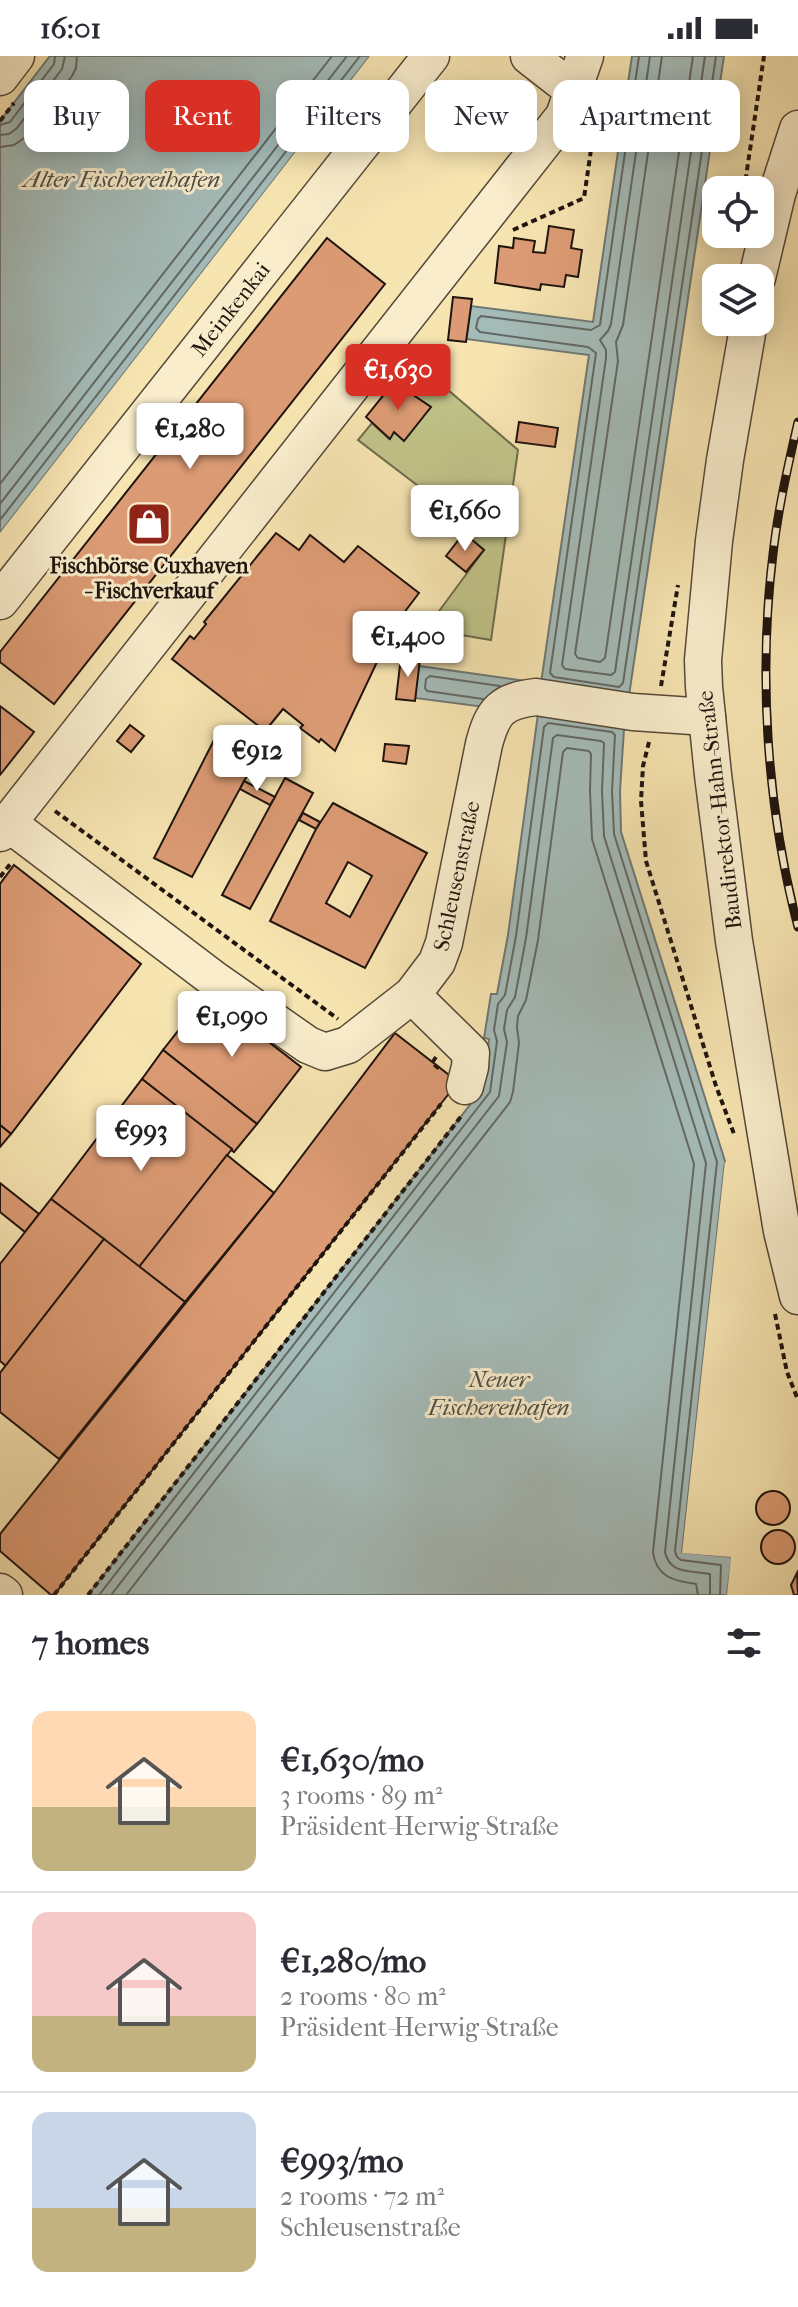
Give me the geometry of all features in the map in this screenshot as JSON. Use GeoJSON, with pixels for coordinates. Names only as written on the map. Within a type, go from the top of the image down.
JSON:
{"type":"FeatureCollection","features":[{"type":"Feature","properties":{"kind":"street"},"geometry":{"type":"LineString","coordinates":[[0,77],[16,56]]}},
{"type":"Feature","properties":{"kind":"street","name":"Meinkenkai"},"geometry":{"type":"LineString","coordinates":[[0,601],[431,56]]}},
{"type":"Feature","properties":{"kind":"street"},"geometry":{"type":"LineString","coordinates":[[529,56],[559,80]]}},
{"type":"Feature","properties":{"kind":"street"},"geometry":{"type":"LineString","coordinates":[[585,56],[585,80]]}},
{"type":"Feature","properties":{"kind":"street"},"geometry":{"type":"LineString","coordinates":[[760,264],[777,194],[798,129]]}},
{"type":"Feature","properties":{"kind":"street"},"geometry":{"type":"LineString","coordinates":[[6,840],[553,130]]}},
{"type":"Feature","properties":{"kind":"street","name":"Baudirektor-Hahn-Straße"},"geometry":{"type":"LineString","coordinates":[[747,336],[714,541],[703,660],[734,941],[782,1231],[798,1296]]}},
{"type":"Feature","properties":{"kind":"street","name":"Schleusenstraße"},"geometry":{"type":"LineString","coordinates":[[6,840],[308,1045],[325,1052],[348,1045],[412,995],[437,962],[444,943],[488,727],[498,709],[521,699],[536,697],[633,712],[707,717]]}},
{"type":"Feature","properties":{"kind":"street"},"geometry":{"type":"LineString","coordinates":[[412,995],[471,1053],[470,1067],[457,1092]]}},
{"type":"Feature","properties":{"kind":"path"},"geometry":{"type":"LineString","coordinates":[[746,176],[764,56]]}},
{"type":"Feature","properties":{"kind":"path"},"geometry":{"type":"LineString","coordinates":[[504,234],[584,198],[584,152]]}},
{"type":"Feature","properties":{"kind":"path"},"geometry":{"type":"LineString","coordinates":[[53,809],[342,1022]]}},
{"type":"Feature","properties":{"kind":"path"},"geometry":{"type":"LineString","coordinates":[[0,877],[6,840]]}},
{"type":"Feature","properties":{"kind":"path"},"geometry":{"type":"LineString","coordinates":[[441,1051],[432,1063],[457,1092]]}},
{"type":"Feature","properties":{"kind":"path"},"geometry":{"type":"LineString","coordinates":[[54,1595],[457,1092]]}},
{"type":"Feature","properties":{"kind":"path"},"geometry":{"type":"LineString","coordinates":[[88,1595],[457,1092]]}},
{"type":"Feature","properties":{"kind":"green space"},"geometry":{"type":"Polygon","coordinates":[[[412,359],[518,450],[491,640],[426,629],[484,550],[445,520],[451,511],[358,440],[372,423],[389,439],[394,432],[404,440],[430,407],[394,382],[412,359]]]}},
{"type":"Feature","properties":{"kind":"water","name":"Alter Fischereihafen"},"geometry":{"type":"Polygon","coordinates":[[[50,56],[370,56],[351,80],[276,80],[276,152],[296,152],[0,533],[0,121],[24,90],[24,152],[129,152],[129,80],[32,80],[50,56]]]}},
{"type":"Feature","properties":{"kind":"water","name":"Neuer Fischereihafen"},"geometry":{"type":"Polygon","coordinates":[[[632,56],[724,56],[720,80],[628,80],[632,56]]]}},
{"type":"Feature","properties":{"kind":"water","name":"Neuer Fischereihafen"},"geometry":{"type":"Polygon","coordinates":[[[618,152],[710,152],[706,176],[702,176],[702,204],[624,729],[620,791],[621,832],[725,1161],[682,1552],[732,1557],[727,1595],[88,1595],[483,1088],[489,1039],[484,1038],[491,994],[497,994],[508,935],[538,714],[415,698],[419,666],[541,683],[589,355],[466,339],[471,306],[593,322],[618,152]]]}},
{"type":"Feature","properties":{"kind":"pier"},"geometry":{"type":"Polygon","coordinates":[[[370,56],[374,56],[355,80],[351,80],[370,56]]]}},
{"type":"Feature","properties":{"kind":"pier"},"geometry":{"type":"Polygon","coordinates":[[[296,152],[299,152],[0,537],[0,533],[296,152]]]}},
{"type":"Feature","properties":{"kind":"pier"},"geometry":{"type":"Polygon","coordinates":[[[725,1161],[728,1167],[687,1549],[734,1554],[731,1595],[727,1595],[731,1557],[682,1553],[725,1161]]]}},
{"type":"Feature","properties":{"kind":"building"},"geometry":{"type":"Polygon","coordinates":[[[549,226],[574,230],[571,248],[582,250],[578,277],[566,275],[564,287],[541,284],[540,290],[495,283],[499,246],[513,248],[514,238],[535,241],[533,252],[545,253],[549,226]]]}},
{"type":"Feature","properties":{"kind":"building"},"geometry":{"type":"Polygon","coordinates":[[[327,238],[385,284],[54,704],[0,662],[0,652],[327,238]]]}},
{"type":"Feature","properties":{"kind":"building"},"geometry":{"type":"Polygon","coordinates":[[[453,297],[472,299],[466,342],[448,340],[453,297]]]}},
{"type":"Feature","properties":{"kind":"building"},"geometry":{"type":"Polygon","coordinates":[[[394,382],[431,407],[404,441],[394,432],[390,439],[366,417],[394,382]]]}},
{"type":"Feature","properties":{"kind":"building"},"geometry":{"type":"Polygon","coordinates":[[[519,422],[558,428],[555,447],[516,442],[519,422]]]}},
{"type":"Feature","properties":{"kind":"building"},"geometry":{"type":"Polygon","coordinates":[[[276,533],[299,550],[310,535],[344,562],[358,546],[419,593],[394,626],[335,751],[300,728],[303,725],[283,709],[265,731],[172,659],[190,636],[194,639],[206,624],[204,622],[276,533]]]}},
{"type":"Feature","properties":{"kind":"building"},"geometry":{"type":"Polygon","coordinates":[[[464,533],[484,550],[466,572],[446,556],[464,533]]]}},
{"type":"Feature","properties":{"kind":"building"},"geometry":{"type":"Polygon","coordinates":[[[401,657],[420,659],[415,701],[396,699],[401,657]]]}},
{"type":"Feature","properties":{"kind":"building"},"geometry":{"type":"Polygon","coordinates":[[[0,706],[34,732],[0,775],[0,706]]]}},
{"type":"Feature","properties":{"kind":"building"},"geometry":{"type":"Polygon","coordinates":[[[130,725],[144,736],[131,752],[117,741],[130,725]]]}},
{"type":"Feature","properties":{"kind":"building"},"geometry":{"type":"Polygon","coordinates":[[[214,740],[222,744],[221,749],[249,763],[251,758],[255,761],[192,877],[154,858],[214,740]]]}},
{"type":"Feature","properties":{"kind":"building"},"geometry":{"type":"Polygon","coordinates":[[[385,744],[409,746],[406,764],[383,761],[385,744]]]}},
{"type":"Feature","properties":{"kind":"building"},"geometry":{"type":"Polygon","coordinates":[[[285,778],[313,793],[250,909],[222,895],[285,778]]]}},
{"type":"Feature","properties":{"kind":"building"},"geometry":{"type":"Polygon","coordinates":[[[244,781],[275,797],[270,805],[240,789],[244,781]]]}},
{"type":"Feature","properties":{"kind":"building"},"geometry":{"type":"Polygon","coordinates":[[[333,803],[427,853],[365,968],[270,921],[316,829],[333,803]],[[348,862],[326,903],[350,917],[372,876],[348,862]]]}},
{"type":"Feature","properties":{"kind":"building"},"geometry":{"type":"Polygon","coordinates":[[[303,813],[320,822],[316,829],[299,820],[303,813]]]}},
{"type":"Feature","properties":{"kind":"building"},"geometry":{"type":"Polygon","coordinates":[[[14,865],[141,964],[11,1134],[0,1125],[0,884],[14,865]]]}},
{"type":"Feature","properties":{"kind":"building"},"geometry":{"type":"Polygon","coordinates":[[[207,994],[301,1067],[257,1124],[163,1050],[207,994]]]}},
{"type":"Feature","properties":{"kind":"building"},"geometry":{"type":"Polygon","coordinates":[[[395,1033],[458,1082],[51,1595],[0,1551],[0,1534],[274,1193],[395,1033]]]}},
{"type":"Feature","properties":{"kind":"building"},"geometry":{"type":"Polygon","coordinates":[[[163,1050],[257,1124],[234,1152],[142,1079],[163,1050]]]}},
{"type":"Feature","properties":{"kind":"building"},"geometry":{"type":"Polygon","coordinates":[[[142,1079],[232,1149],[139,1267],[51,1199],[142,1079]]]}},
{"type":"Feature","properties":{"kind":"building"},"geometry":{"type":"Polygon","coordinates":[[[0,1125],[11,1134],[0,1147],[0,1125]]]}},
{"type":"Feature","properties":{"kind":"building"},"geometry":{"type":"Polygon","coordinates":[[[227,1155],[274,1193],[185,1302],[139,1267],[227,1155]]]}},
{"type":"Feature","properties":{"kind":"building"},"geometry":{"type":"Polygon","coordinates":[[[0,1183],[39,1214],[25,1232],[0,1212],[0,1183]]]}},
{"type":"Feature","properties":{"kind":"building"},"geometry":{"type":"Polygon","coordinates":[[[51,1199],[104,1239],[6,1366],[0,1361],[0,1264],[51,1199]]]}},
{"type":"Feature","properties":{"kind":"building"},"geometry":{"type":"Polygon","coordinates":[[[104,1239],[185,1302],[59,1459],[0,1412],[0,1373],[104,1239]]]}},
{"type":"Feature","properties":{"kind":"building"},"geometry":{"type":"Polygon","coordinates":[[[773,1491],[785,1496],[790,1508],[785,1520],[773,1525],[761,1520],[756,1508],[761,1496],[773,1491]]]}},
{"type":"Feature","properties":{"kind":"building"},"geometry":{"type":"Polygon","coordinates":[[[778,1530],[790,1535],[795,1547],[790,1559],[778,1564],[766,1559],[761,1547],[766,1535],[778,1530]]]}},
{"type":"Feature","properties":{"kind":"building"},"geometry":{"type":"Polygon","coordinates":[[[797,1573],[798,1595],[794,1595],[791,1585],[797,1573]]]}},
{"type":"Feature","properties":{"kind":"railway"},"geometry":{"type":"LineString","coordinates":[[798,422],[780,504],[768,600],[766,647],[768,742],[773,789],[787,882],[798,927]]}},
{"type":"Feature","properties":{"kind":"place","name":"Fischbörse Cuxhaven - Fischverkauf"},"geometry":{"type":"Point","coordinates":[149,524]}}]}
